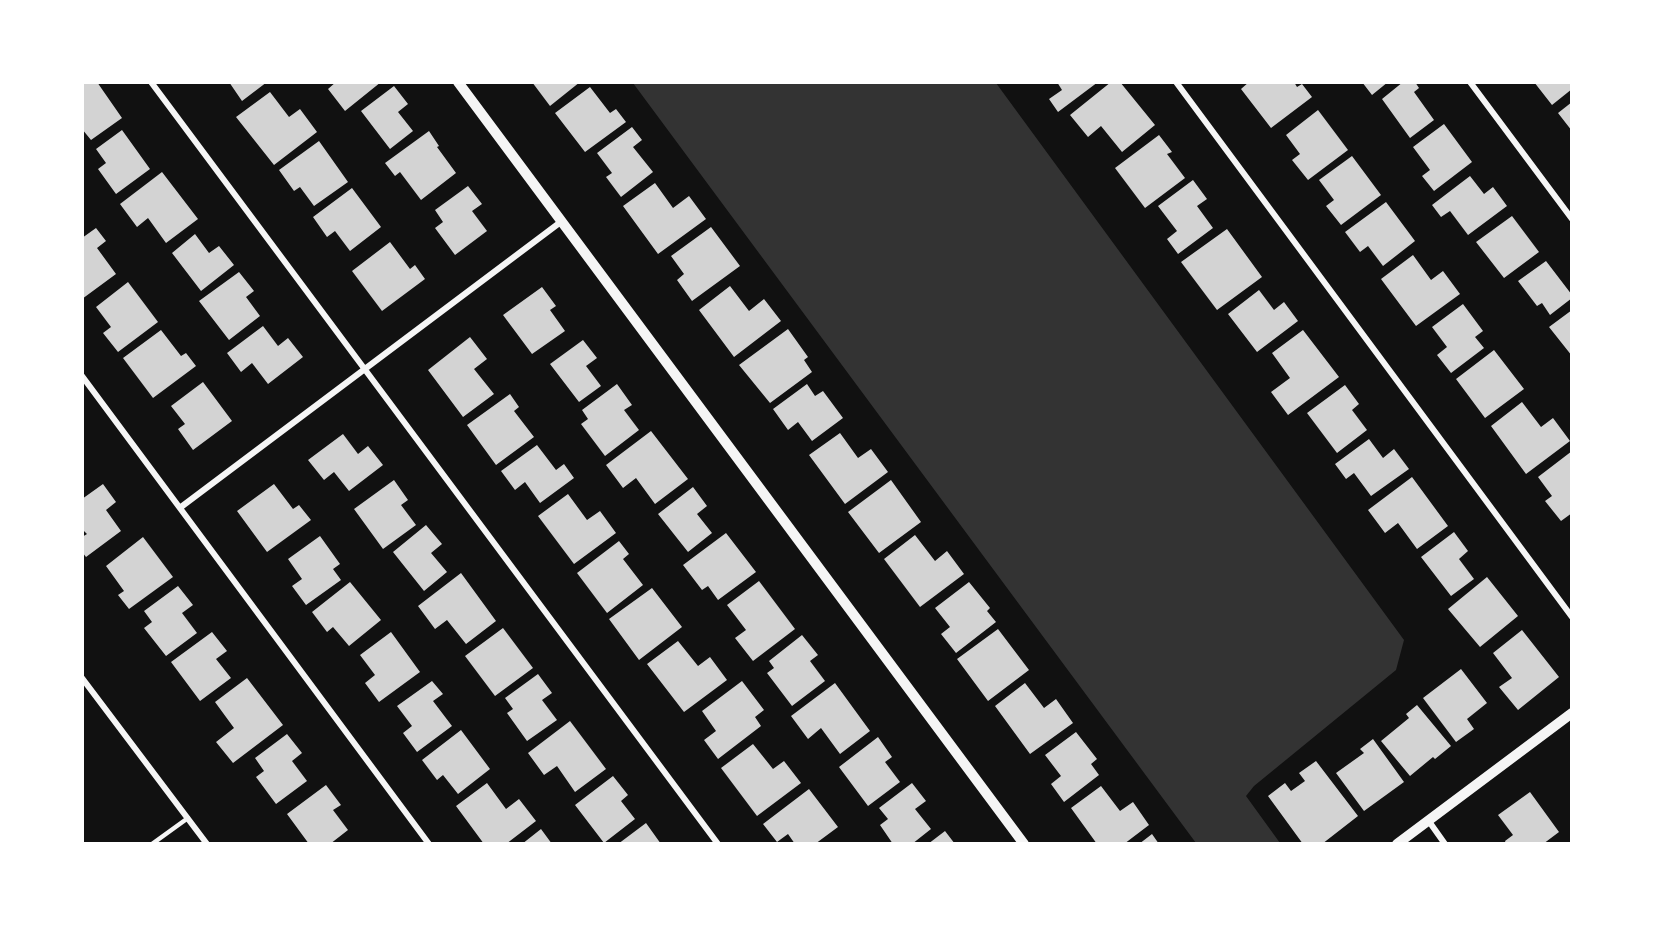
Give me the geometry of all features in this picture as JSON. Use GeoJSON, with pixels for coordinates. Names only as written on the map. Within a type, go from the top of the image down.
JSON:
{"type":"FeatureCollection","features":[{"type":"Feature","properties":{"kind":"street"},"geometry":{"type":"LineString","coordinates":[[151,82],[718,843]]}},
{"type":"Feature","properties":{"kind":"street"},"geometry":{"type":"LineString","coordinates":[[458,82],[1024,843]]}},
{"type":"Feature","properties":{"kind":"street"},"geometry":{"type":"LineString","coordinates":[[1176,82],[1572,617]]}},
{"type":"Feature","properties":{"kind":"street"},"geometry":{"type":"LineString","coordinates":[[1470,82],[1572,219]]}},
{"type":"Feature","properties":{"kind":"street"},"geometry":{"type":"LineString","coordinates":[[181,507],[562,221]]}},
{"type":"Feature","properties":{"kind":"street"},"geometry":{"type":"LineString","coordinates":[[82,376],[429,843]]}},
{"type":"Feature","properties":{"kind":"street"},"geometry":{"type":"LineString","coordinates":[[82,678],[207,843]]}},
{"type":"Feature","properties":{"kind":"street"},"geometry":{"type":"LineString","coordinates":[[1396,843],[1572,713]]}},
{"type":"Feature","properties":{"kind":"street"},"geometry":{"type":"LineString","coordinates":[[1428,820],[1445,843]]}},
{"type":"Feature","properties":{"kind":"lane"},"geometry":{"type":"LineString","coordinates":[[152,843],[188,818]]}},
{"type":"Feature","properties":{"kind":"shaded area"},"geometry":{"type":"Polygon","coordinates":[[[633,83],[996,83],[1404,640],[1396,670],[1254,786],[1246,796],[1280,843],[1196,843],[633,83]]]}},
{"type":"Feature","properties":{"kind":"building"},"geometry":{"type":"Polygon","coordinates":[[[82,82],[97,82],[122,118],[91,140],[82,129],[82,82]]]}},
{"type":"Feature","properties":{"kind":"building"},"geometry":{"type":"Polygon","coordinates":[[[229,82],[267,82],[242,101],[229,82]]]}},
{"type":"Feature","properties":{"kind":"building"},"geometry":{"type":"Polygon","coordinates":[[[336,82],[381,82],[345,111],[328,89],[336,82]]]}},
{"type":"Feature","properties":{"kind":"building"},"geometry":{"type":"Polygon","coordinates":[[[532,82],[580,82],[550,106],[532,82]]]}},
{"type":"Feature","properties":{"kind":"building"},"geometry":{"type":"Polygon","coordinates":[[[1057,82],[1098,82],[1058,112],[1049,99],[1062,90],[1057,82]]]}},
{"type":"Feature","properties":{"kind":"building"},"geometry":{"type":"Polygon","coordinates":[[[1111,82],[1120,82],[1155,125],[1122,152],[1101,126],[1088,137],[1070,115],[1111,82]]]}},
{"type":"Feature","properties":{"kind":"building"},"geometry":{"type":"Polygon","coordinates":[[[1249,82],[1294,82],[1297,87],[1302,84],[1312,97],[1271,128],[1241,89],[1249,82]]]}},
{"type":"Feature","properties":{"kind":"building"},"geometry":{"type":"Polygon","coordinates":[[[1362,82],[1388,82],[1372,95],[1362,82]]]}},
{"type":"Feature","properties":{"kind":"building"},"geometry":{"type":"Polygon","coordinates":[[[1403,82],[1415,82],[1419,88],[1414,92],[1434,120],[1410,138],[1382,99],[1403,82]]]}},
{"type":"Feature","properties":{"kind":"building"},"geometry":{"type":"Polygon","coordinates":[[[1534,82],[1572,82],[1572,89],[1552,105],[1534,82]]]}},
{"type":"Feature","properties":{"kind":"building"},"geometry":{"type":"Polygon","coordinates":[[[394,86],[408,104],[398,112],[413,131],[390,149],[361,111],[394,86]]]}},
{"type":"Feature","properties":{"kind":"building"},"geometry":{"type":"Polygon","coordinates":[[[590,87],[610,113],[616,109],[626,122],[585,152],[555,113],[590,87]]]}},
{"type":"Feature","properties":{"kind":"building"},"geometry":{"type":"Polygon","coordinates":[[[270,92],[289,117],[300,109],[317,132],[274,165],[236,117],[270,92]]]}},
{"type":"Feature","properties":{"kind":"building"},"geometry":{"type":"Polygon","coordinates":[[[1572,102],[1572,131],[1558,113],[1572,102]]]}},
{"type":"Feature","properties":{"kind":"building"},"geometry":{"type":"Polygon","coordinates":[[[1318,110],[1348,150],[1308,180],[1292,160],[1300,154],[1286,135],[1318,110]]]}},
{"type":"Feature","properties":{"kind":"building"},"geometry":{"type":"Polygon","coordinates":[[[1444,124],[1472,162],[1434,191],[1422,176],[1430,170],[1413,147],[1444,124]]]}},
{"type":"Feature","properties":{"kind":"building"},"geometry":{"type":"Polygon","coordinates":[[[632,127],[642,140],[633,147],[653,172],[621,197],[606,177],[612,173],[597,153],[632,127]]]}},
{"type":"Feature","properties":{"kind":"building"},"geometry":{"type":"Polygon","coordinates":[[[122,130],[150,169],[116,194],[98,169],[106,163],[96,149],[122,130]]]}},
{"type":"Feature","properties":{"kind":"building"},"geometry":{"type":"Polygon","coordinates":[[[429,131],[439,146],[437,147],[456,173],[421,200],[400,172],[395,176],[385,163],[429,131]]]}},
{"type":"Feature","properties":{"kind":"building"},"geometry":{"type":"Polygon","coordinates":[[[1159,135],[1172,152],[1167,154],[1185,178],[1145,208],[1115,168],[1159,135]]]}},
{"type":"Feature","properties":{"kind":"building"},"geometry":{"type":"Polygon","coordinates":[[[319,141],[348,182],[314,206],[300,187],[294,191],[279,170],[319,141]]]}},
{"type":"Feature","properties":{"kind":"building"},"geometry":{"type":"Polygon","coordinates":[[[1352,156],[1381,195],[1341,225],[1326,206],[1334,200],[1319,180],[1352,156]]]}},
{"type":"Feature","properties":{"kind":"building"},"geometry":{"type":"Polygon","coordinates":[[[162,172],[198,219],[166,243],[148,218],[137,227],[120,204],[162,172]]]}},
{"type":"Feature","properties":{"kind":"building"},"geometry":{"type":"Polygon","coordinates":[[[1470,176],[1484,194],[1493,187],[1507,206],[1468,235],[1450,211],[1441,217],[1432,205],[1470,176]]]}},
{"type":"Feature","properties":{"kind":"building"},"geometry":{"type":"Polygon","coordinates":[[[1193,180],[1207,199],[1197,206],[1213,228],[1178,254],[1167,239],[1177,231],[1158,206],[1193,180]]]}},
{"type":"Feature","properties":{"kind":"building"},"geometry":{"type":"Polygon","coordinates":[[[655,183],[673,208],[689,196],[706,219],[658,254],[623,206],[655,183]]]}},
{"type":"Feature","properties":{"kind":"building"},"geometry":{"type":"Polygon","coordinates":[[[468,186],[482,204],[472,211],[487,231],[455,255],[435,228],[443,222],[435,210],[468,186]]]}},
{"type":"Feature","properties":{"kind":"building"},"geometry":{"type":"Polygon","coordinates":[[[352,188],[381,227],[350,251],[335,231],[327,237],[313,217],[352,188]]]}},
{"type":"Feature","properties":{"kind":"building"},"geometry":{"type":"Polygon","coordinates":[[[1386,202],[1415,241],[1383,266],[1368,246],[1360,252],[1345,232],[1386,202]]]}},
{"type":"Feature","properties":{"kind":"building"},"geometry":{"type":"Polygon","coordinates":[[[1512,216],[1539,252],[1504,278],[1476,242],[1512,216]]]}},
{"type":"Feature","properties":{"kind":"building"},"geometry":{"type":"Polygon","coordinates":[[[711,227],[740,266],[692,301],[677,280],[684,274],[671,256],[711,227]]]}},
{"type":"Feature","properties":{"kind":"building"},"geometry":{"type":"Polygon","coordinates":[[[96,228],[106,241],[97,248],[116,274],[82,299],[82,238],[96,228]]]}},
{"type":"Feature","properties":{"kind":"building"},"geometry":{"type":"Polygon","coordinates":[[[1227,229],[1262,277],[1217,310],[1181,262],[1227,229]]]}},
{"type":"Feature","properties":{"kind":"building"},"geometry":{"type":"Polygon","coordinates":[[[195,234],[209,253],[219,246],[234,265],[201,291],[172,253],[195,234]]]}},
{"type":"Feature","properties":{"kind":"building"},"geometry":{"type":"Polygon","coordinates":[[[390,242],[410,269],[415,265],[425,279],[382,311],[352,271],[390,242]]]}},
{"type":"Feature","properties":{"kind":"building"},"geometry":{"type":"Polygon","coordinates":[[[1413,255],[1431,280],[1443,271],[1460,294],[1416,326],[1381,279],[1413,255]]]}},
{"type":"Feature","properties":{"kind":"building"},"geometry":{"type":"Polygon","coordinates":[[[1546,261],[1572,295],[1572,298],[1550,315],[1542,303],[1537,306],[1518,281],[1546,261]]]}},
{"type":"Feature","properties":{"kind":"building"},"geometry":{"type":"Polygon","coordinates":[[[239,272],[254,291],[246,297],[260,316],[229,340],[199,301],[239,272]]]}},
{"type":"Feature","properties":{"kind":"building"},"geometry":{"type":"Polygon","coordinates":[[[128,282],[158,322],[118,352],[103,333],[111,327],[96,307],[128,282]]]}},
{"type":"Feature","properties":{"kind":"building"},"geometry":{"type":"Polygon","coordinates":[[[730,286],[749,311],[764,299],[781,321],[734,357],[699,310],[730,286]]]}},
{"type":"Feature","properties":{"kind":"building"},"geometry":{"type":"Polygon","coordinates":[[[542,287],[556,306],[550,310],[565,331],[532,354],[503,315],[542,287]]]}},
{"type":"Feature","properties":{"kind":"building"},"geometry":{"type":"Polygon","coordinates":[[[1259,290],[1274,310],[1284,302],[1298,321],[1257,352],[1228,314],[1259,290]]]}},
{"type":"Feature","properties":{"kind":"building"},"geometry":{"type":"Polygon","coordinates":[[[1463,304],[1483,331],[1475,337],[1484,348],[1451,373],[1437,355],[1447,347],[1432,327],[1463,304]]]}},
{"type":"Feature","properties":{"kind":"building"},"geometry":{"type":"Polygon","coordinates":[[[1572,310],[1572,356],[1549,327],[1572,310]]]}},
{"type":"Feature","properties":{"kind":"building"},"geometry":{"type":"Polygon","coordinates":[[[263,326],[278,346],[288,338],[303,357],[268,384],[252,363],[241,372],[227,353],[263,326]]]}},
{"type":"Feature","properties":{"kind":"building"},"geometry":{"type":"Polygon","coordinates":[[[788,329],[808,357],[804,360],[812,372],[770,403],[739,365],[788,329]]]}},
{"type":"Feature","properties":{"kind":"building"},"geometry":{"type":"Polygon","coordinates":[[[161,330],[181,356],[186,353],[196,366],[153,398],[123,358],[161,330]]]}},
{"type":"Feature","properties":{"kind":"building"},"geometry":{"type":"Polygon","coordinates":[[[1303,330],[1339,377],[1288,415],[1271,392],[1290,378],[1272,353],[1303,330]]]}},
{"type":"Feature","properties":{"kind":"building"},"geometry":{"type":"Polygon","coordinates":[[[470,337],[487,359],[474,369],[494,394],[463,417],[428,370],[470,337]]]}},
{"type":"Feature","properties":{"kind":"building"},"geometry":{"type":"Polygon","coordinates":[[[583,340],[597,358],[586,366],[601,386],[579,402],[550,364],[583,340]]]}},
{"type":"Feature","properties":{"kind":"building"},"geometry":{"type":"Polygon","coordinates":[[[1494,350],[1524,389],[1485,418],[1456,379],[1494,350]]]}},
{"type":"Feature","properties":{"kind":"building"},"geometry":{"type":"Polygon","coordinates":[[[203,382],[232,421],[193,450],[178,429],[185,424],[171,406],[203,382]]]}},
{"type":"Feature","properties":{"kind":"building"},"geometry":{"type":"Polygon","coordinates":[[[617,384],[632,405],[624,410],[639,430],[605,456],[581,424],[588,419],[582,410],[617,384]]]}},
{"type":"Feature","properties":{"kind":"building"},"geometry":{"type":"Polygon","coordinates":[[[807,384],[815,396],[823,391],[843,418],[812,441],[798,422],[788,430],[773,409],[807,384]]]}},
{"type":"Feature","properties":{"kind":"building"},"geometry":{"type":"Polygon","coordinates":[[[1345,385],[1359,404],[1352,410],[1367,430],[1337,453],[1307,413],[1345,385]]]}},
{"type":"Feature","properties":{"kind":"building"},"geometry":{"type":"Polygon","coordinates":[[[510,394],[519,407],[514,411],[534,437],[496,465],[467,425],[510,394]]]}},
{"type":"Feature","properties":{"kind":"building"},"geometry":{"type":"Polygon","coordinates":[[[1522,402],[1541,427],[1553,418],[1570,441],[1526,474],[1491,426],[1522,402]]]}},
{"type":"Feature","properties":{"kind":"building"},"geometry":{"type":"Polygon","coordinates":[[[651,431],[688,479],[655,504],[636,478],[623,488],[606,465],[651,431]]]}},
{"type":"Feature","properties":{"kind":"building"},"geometry":{"type":"Polygon","coordinates":[[[840,433],[858,458],[871,449],[888,472],[845,504],[809,455],[840,433]]]}},
{"type":"Feature","properties":{"kind":"building"},"geometry":{"type":"Polygon","coordinates":[[[343,434],[358,454],[368,446],[383,465],[349,491],[334,472],[324,480],[308,460],[343,434]]]}},
{"type":"Feature","properties":{"kind":"building"},"geometry":{"type":"Polygon","coordinates":[[[1369,439],[1383,458],[1394,449],[1409,469],[1371,496],[1354,473],[1346,479],[1335,464],[1369,439]]]}},
{"type":"Feature","properties":{"kind":"building"},"geometry":{"type":"Polygon","coordinates":[[[537,445],[556,470],[564,464],[574,478],[540,503],[525,482],[515,490],[501,471],[537,445]]]}},
{"type":"Feature","properties":{"kind":"building"},"geometry":{"type":"Polygon","coordinates":[[[1572,451],[1572,513],[1561,521],[1545,501],[1552,496],[1538,477],[1572,451]]]}},
{"type":"Feature","properties":{"kind":"building"},"geometry":{"type":"Polygon","coordinates":[[[1412,477],[1448,526],[1417,549],[1398,523],[1385,533],[1368,510],[1412,477]]]}},
{"type":"Feature","properties":{"kind":"building"},"geometry":{"type":"Polygon","coordinates":[[[394,480],[408,500],[401,505],[416,525],[383,549],[354,509],[394,480]]]}},
{"type":"Feature","properties":{"kind":"building"},"geometry":{"type":"Polygon","coordinates":[[[891,480],[921,522],[879,553],[848,512],[891,480]]]}},
{"type":"Feature","properties":{"kind":"building"},"geometry":{"type":"Polygon","coordinates":[[[103,484],[116,502],[106,510],[121,531],[86,557],[82,552],[82,537],[87,534],[82,529],[82,499],[103,484]]]}},
{"type":"Feature","properties":{"kind":"building"},"geometry":{"type":"Polygon","coordinates":[[[274,484],[293,509],[299,505],[311,520],[267,552],[237,511],[274,484]]]}},
{"type":"Feature","properties":{"kind":"building"},"geometry":{"type":"Polygon","coordinates":[[[693,487],[707,506],[697,514],[712,533],[688,552],[658,514],[693,487]]]}},
{"type":"Feature","properties":{"kind":"building"},"geometry":{"type":"Polygon","coordinates":[[[568,494],[587,520],[600,511],[616,533],[574,564],[538,516],[568,494]]]}},
{"type":"Feature","properties":{"kind":"building"},"geometry":{"type":"Polygon","coordinates":[[[426,525],[442,544],[431,553],[447,572],[424,591],[393,552],[426,525]]]}},
{"type":"Feature","properties":{"kind":"building"},"geometry":{"type":"Polygon","coordinates":[[[1454,532],[1468,551],[1459,559],[1474,579],[1451,596],[1421,557],[1454,532]]]}},
{"type":"Feature","properties":{"kind":"building"},"geometry":{"type":"Polygon","coordinates":[[[726,533],[756,572],[718,600],[708,586],[702,590],[683,565],[726,533]]]}},
{"type":"Feature","properties":{"kind":"building"},"geometry":{"type":"Polygon","coordinates":[[[915,535],[935,561],[947,551],[964,574],[920,607],[884,559],[915,535]]]}},
{"type":"Feature","properties":{"kind":"building"},"geometry":{"type":"Polygon","coordinates":[[[320,536],[340,564],[333,569],[341,580],[306,605],[292,586],[302,579],[288,559],[320,536]]]}},
{"type":"Feature","properties":{"kind":"building"},"geometry":{"type":"Polygon","coordinates":[[[143,537],[173,577],[129,609],[118,595],[124,591],[106,566],[143,537]]]}},
{"type":"Feature","properties":{"kind":"building"},"geometry":{"type":"Polygon","coordinates":[[[619,541],[629,554],[623,559],[643,585],[607,613],[577,573],[619,541]]]}},
{"type":"Feature","properties":{"kind":"building"},"geometry":{"type":"Polygon","coordinates":[[[461,573],[496,621],[466,644],[447,620],[435,629],[418,606],[461,573]]]}},
{"type":"Feature","properties":{"kind":"building"},"geometry":{"type":"Polygon","coordinates":[[[1487,577],[1518,616],[1480,647],[1448,609],[1487,577]]]}},
{"type":"Feature","properties":{"kind":"building"},"geometry":{"type":"Polygon","coordinates":[[[759,581],[795,629],[753,661],[735,638],[746,630],[727,605],[759,581]]]}},
{"type":"Feature","properties":{"kind":"building"},"geometry":{"type":"Polygon","coordinates":[[[350,582],[381,620],[349,646],[333,627],[327,632],[312,612],[350,582]]]}},
{"type":"Feature","properties":{"kind":"building"},"geometry":{"type":"Polygon","coordinates":[[[969,582],[990,608],[987,611],[996,622],[956,653],[941,634],[950,627],[935,608],[969,582]]]}},
{"type":"Feature","properties":{"kind":"building"},"geometry":{"type":"Polygon","coordinates":[[[178,586],[193,605],[182,613],[197,633],[166,656],[144,628],[152,622],[144,611],[178,586]]]}},
{"type":"Feature","properties":{"kind":"building"},"geometry":{"type":"Polygon","coordinates":[[[652,588],[682,627],[639,660],[609,619],[652,588]]]}},
{"type":"Feature","properties":{"kind":"building"},"geometry":{"type":"Polygon","coordinates":[[[503,628],[533,668],[495,696],[465,656],[503,628]]]}},
{"type":"Feature","properties":{"kind":"building"},"geometry":{"type":"Polygon","coordinates":[[[998,629],[1029,670],[988,701],[957,659],[998,629]]]}},
{"type":"Feature","properties":{"kind":"building"},"geometry":{"type":"Polygon","coordinates":[[[1522,630],[1559,677],[1518,710],[1499,687],[1512,678],[1493,653],[1522,630]]]}},
{"type":"Feature","properties":{"kind":"building"},"geometry":{"type":"Polygon","coordinates":[[[212,632],[227,651],[216,659],[231,678],[200,701],[171,662],[212,632]]]}},
{"type":"Feature","properties":{"kind":"building"},"geometry":{"type":"Polygon","coordinates":[[[391,632],[420,672],[379,702],[365,683],[375,675],[360,655],[391,632]]]}},
{"type":"Feature","properties":{"kind":"building"},"geometry":{"type":"Polygon","coordinates":[[[802,635],[818,655],[810,661],[825,681],[792,706],[767,673],[774,668],[769,661],[802,635]]]}},
{"type":"Feature","properties":{"kind":"building"},"geometry":{"type":"Polygon","coordinates":[[[678,641],[698,666],[710,657],[727,680],[684,712],[647,664],[678,641]]]}},
{"type":"Feature","properties":{"kind":"building"},"geometry":{"type":"Polygon","coordinates":[[[1461,669],[1487,703],[1467,719],[1474,729],[1456,742],[1423,698],[1461,669]]]}},
{"type":"Feature","properties":{"kind":"building"},"geometry":{"type":"Polygon","coordinates":[[[538,674],[552,693],[542,700],[557,720],[527,741],[507,713],[513,709],[505,698],[538,674]]]}},
{"type":"Feature","properties":{"kind":"building"},"geometry":{"type":"Polygon","coordinates":[[[247,678],[283,725],[233,763],[216,742],[234,728],[215,702],[247,678]]]}},
{"type":"Feature","properties":{"kind":"building"},"geometry":{"type":"Polygon","coordinates":[[[432,681],[443,694],[433,701],[452,726],[417,752],[403,733],[412,726],[397,706],[432,681]]]}},
{"type":"Feature","properties":{"kind":"building"},"geometry":{"type":"Polygon","coordinates":[[[742,681],[764,710],[755,717],[761,726],[718,759],[704,740],[716,731],[702,711],[742,681]]]}},
{"type":"Feature","properties":{"kind":"building"},"geometry":{"type":"Polygon","coordinates":[[[835,683],[870,731],[840,754],[821,728],[808,739],[791,716],[835,683]]]}},
{"type":"Feature","properties":{"kind":"building"},"geometry":{"type":"Polygon","coordinates":[[[1025,683],[1044,708],[1056,699],[1073,723],[1030,754],[995,706],[1025,683]]]}},
{"type":"Feature","properties":{"kind":"building"},"geometry":{"type":"Polygon","coordinates":[[[1417,705],[1451,746],[1410,776],[1381,741],[1409,718],[1406,714],[1417,705]]]}},
{"type":"Feature","properties":{"kind":"building"},"geometry":{"type":"Polygon","coordinates":[[[570,721],[606,769],[575,792],[557,766],[544,775],[528,753],[570,721]]]}},
{"type":"Feature","properties":{"kind":"building"},"geometry":{"type":"Polygon","coordinates":[[[461,730],[490,769],[458,794],[443,775],[437,780],[422,760],[461,730]]]}},
{"type":"Feature","properties":{"kind":"building"},"geometry":{"type":"Polygon","coordinates":[[[1076,732],[1097,759],[1091,764],[1099,775],[1064,802],[1051,784],[1061,776],[1045,755],[1076,732]]]}},
{"type":"Feature","properties":{"kind":"building"},"geometry":{"type":"Polygon","coordinates":[[[287,734],[302,753],[292,761],[307,781],[276,804],[256,777],[264,771],[255,758],[287,734]]]}},
{"type":"Feature","properties":{"kind":"building"},"geometry":{"type":"Polygon","coordinates":[[[878,737],[892,757],[885,762],[900,782],[868,806],[839,767],[878,737]]]}},
{"type":"Feature","properties":{"kind":"building"},"geometry":{"type":"Polygon","coordinates":[[[1373,739],[1404,782],[1364,811],[1336,773],[1364,753],[1360,749],[1373,739]]]}},
{"type":"Feature","properties":{"kind":"building"},"geometry":{"type":"Polygon","coordinates":[[[753,744],[773,769],[784,761],[801,783],[757,816],[721,768],[753,744]]]}},
{"type":"Feature","properties":{"kind":"building"},"geometry":{"type":"Polygon","coordinates":[[[1316,761],[1358,816],[1322,844],[1303,844],[1268,796],[1285,783],[1291,791],[1305,781],[1299,773],[1316,761]]]}},
{"type":"Feature","properties":{"kind":"building"},"geometry":{"type":"Polygon","coordinates":[[[613,776],[628,795],[621,801],[635,819],[604,843],[575,805],[613,776]]]}},
{"type":"Feature","properties":{"kind":"building"},"geometry":{"type":"Polygon","coordinates":[[[487,783],[506,809],[519,799],[536,821],[506,844],[484,844],[456,806],[487,783]]]}},
{"type":"Feature","properties":{"kind":"building"},"geometry":{"type":"Polygon","coordinates":[[[912,783],[926,801],[915,809],[931,829],[912,844],[893,844],[880,825],[888,819],[879,808],[912,783]]]}},
{"type":"Feature","properties":{"kind":"building"},"geometry":{"type":"Polygon","coordinates":[[[326,785],[341,805],[333,810],[348,830],[330,844],[309,844],[287,814],[326,785]]]}},
{"type":"Feature","properties":{"kind":"building"},"geometry":{"type":"Polygon","coordinates":[[[1101,786],[1120,811],[1133,802],[1149,825],[1124,844],[1097,844],[1071,808],[1101,786]]]}},
{"type":"Feature","properties":{"kind":"building"},"geometry":{"type":"Polygon","coordinates":[[[809,789],[838,827],[815,844],[795,844],[788,834],[777,842],[763,824],[809,789]]]}},
{"type":"Feature","properties":{"kind":"building"},"geometry":{"type":"Polygon","coordinates":[[[1530,792],[1559,832],[1543,844],[1506,844],[1505,841],[1513,835],[1498,815],[1530,792]]]}},
{"type":"Feature","properties":{"kind":"building"},"geometry":{"type":"Polygon","coordinates":[[[646,823],[661,844],[618,844],[646,823]]]}},
{"type":"Feature","properties":{"kind":"building"},"geometry":{"type":"Polygon","coordinates":[[[541,829],[552,844],[522,844],[541,829]]]}},
{"type":"Feature","properties":{"kind":"building"},"geometry":{"type":"Polygon","coordinates":[[[945,831],[955,844],[928,844],[945,831]]]}},
{"type":"Feature","properties":{"kind":"building"},"geometry":{"type":"Polygon","coordinates":[[[1152,834],[1159,844],[1139,844],[1152,834]]]}}]}
